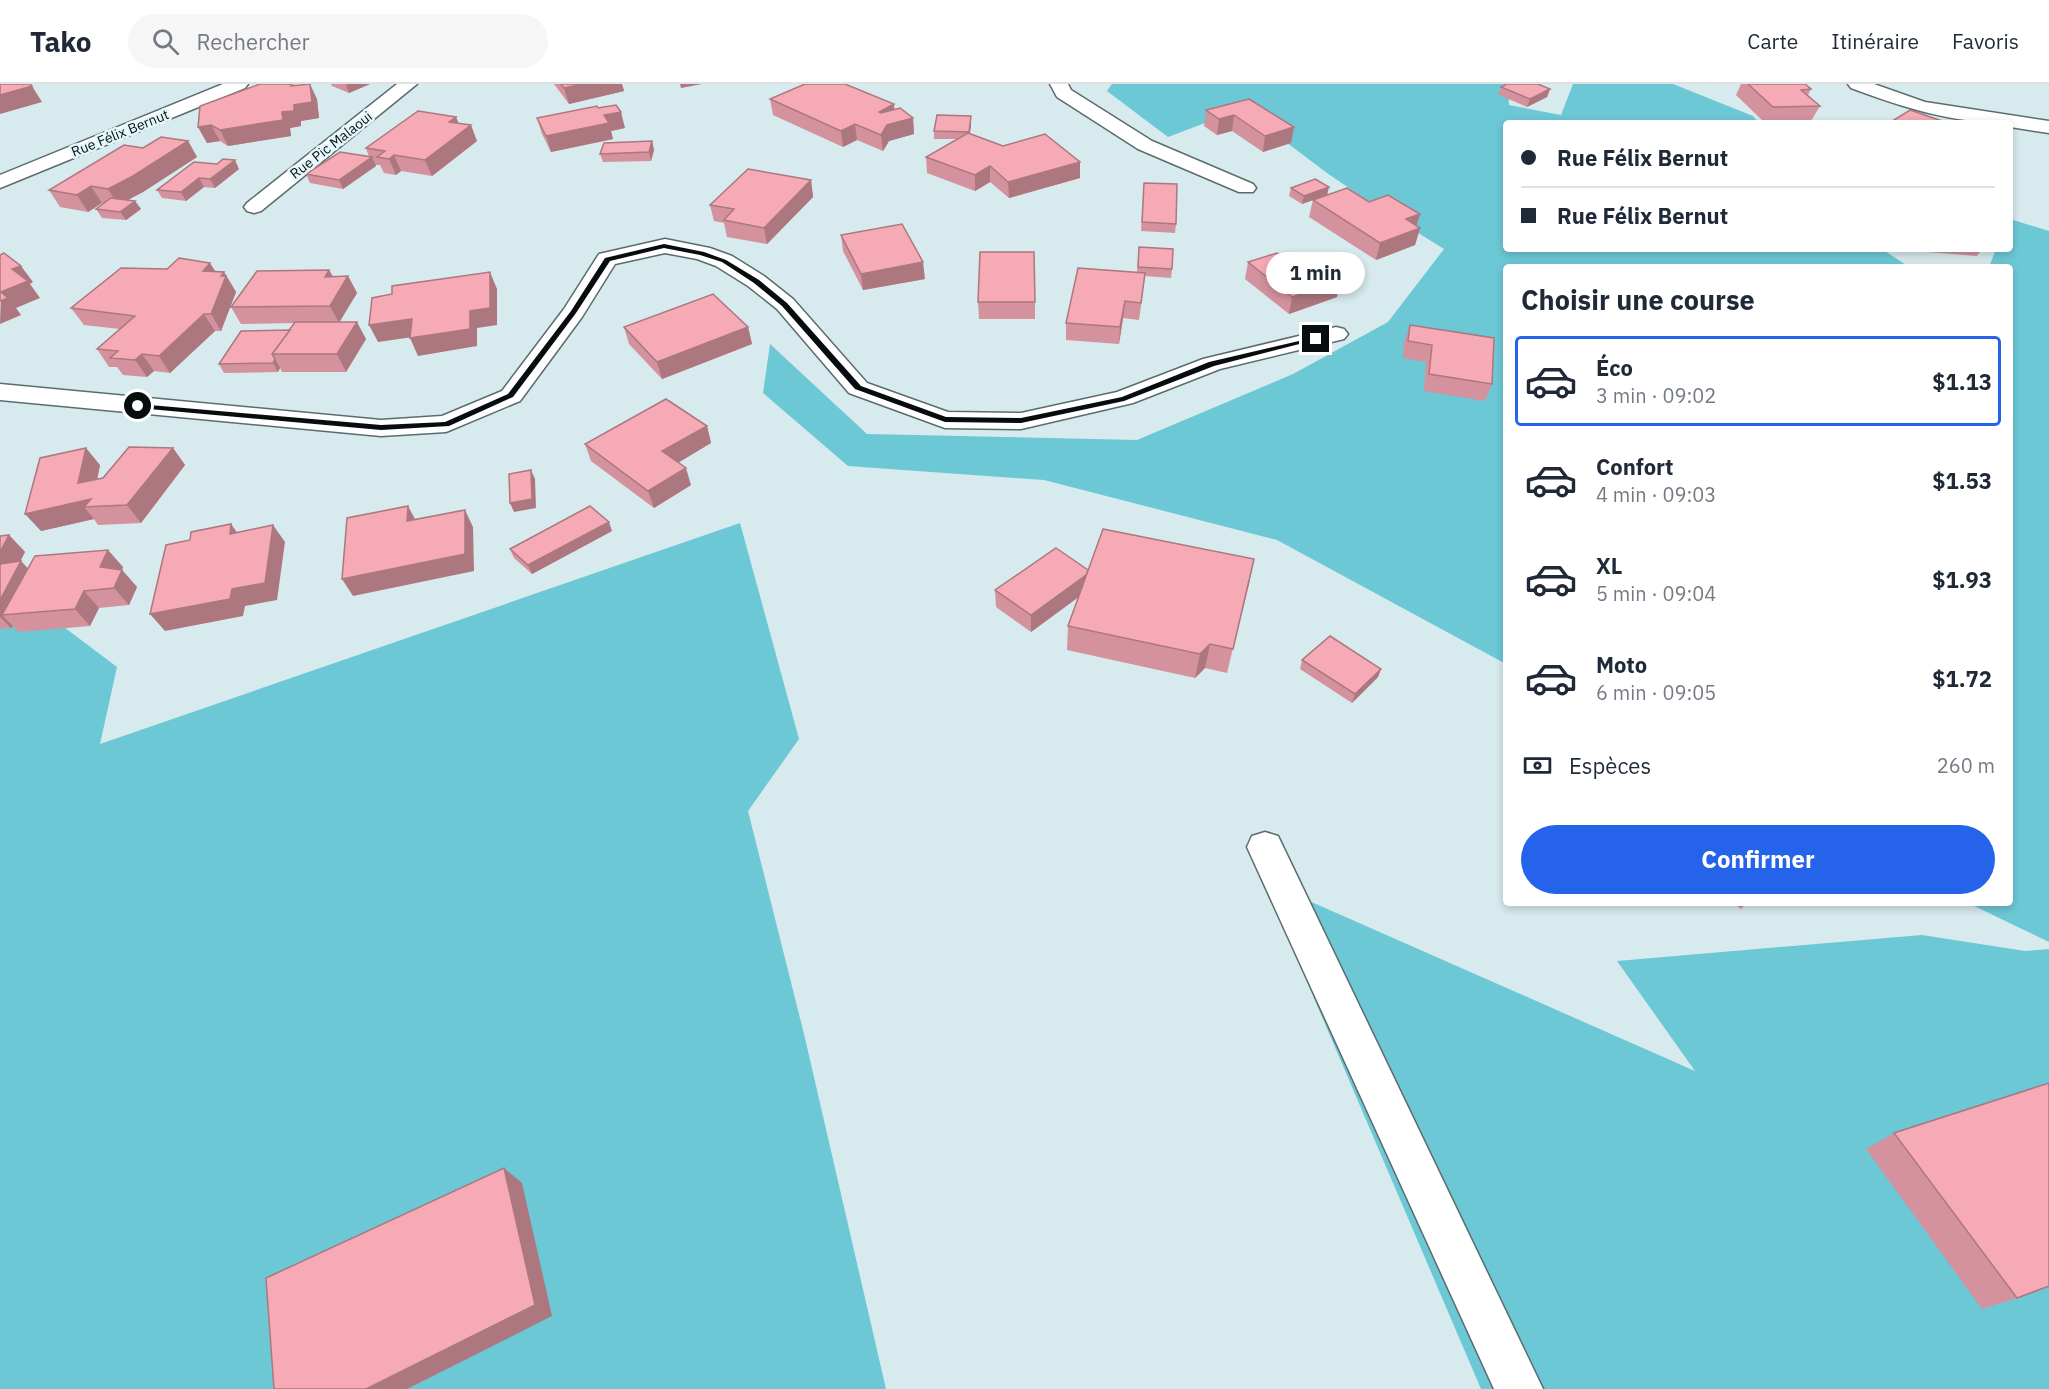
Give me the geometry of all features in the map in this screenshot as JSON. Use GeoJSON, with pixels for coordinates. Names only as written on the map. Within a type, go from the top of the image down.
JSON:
{"type":"FeatureCollection","features":[{"type":"Feature","properties":{"kind":"street","name":"Rue Félix Bernut"},"geometry":{"type":"LineString","coordinates":[[0,182],[239,84]]}},
{"type":"Feature","properties":{"kind":"street","name":"Rue Pic Malaoui"},"geometry":{"type":"LineString","coordinates":[[254,207],[408,84]]}},
{"type":"Feature","properties":{"kind":"street"},"geometry":{"type":"LineString","coordinates":[[1059,84],[1063,93],[1145,145],[1246,188]]}},
{"type":"Feature","properties":{"kind":"street"},"geometry":{"type":"LineString","coordinates":[[1857,84],[1922,107],[2005,120]]}},
{"type":"Feature","properties":{"kind":"street"},"geometry":{"type":"LineString","coordinates":[[2013,121],[2049,127]]}},
{"type":"Feature","properties":{"kind":"street"},"geometry":{"type":"LineString","coordinates":[[0,392],[381,428],[446,424],[511,396],[574,312],[607,260],[664,246],[702,253],[724,261],[756,281],[784,304],[858,388],[945,420],[1021,421],[1124,399],[1212,364],[1336,334]]}},
{"type":"Feature","properties":{"kind":"street"},"geometry":{"type":"LineString","coordinates":[[1265,847],[1519,1389]]}},
{"type":"Feature","properties":{"kind":"shaded area"},"geometry":{"type":"Polygon","coordinates":[[[1112,84],[1508,84],[1509,105],[1561,115],[1573,84],[1673,84],[1753,116],[1756,120],[1503,120],[1503,252],[1886,252],[1904,264],[1503,264],[1503,662],[1277,540],[1044,480],[848,466],[763,393],[770,344],[867,434],[1137,440],[1293,374],[1388,322],[1444,249],[1327,173],[1242,109],[1168,137],[1107,91],[1112,84]]]}},
{"type":"Feature","properties":{"kind":"shaded area"},"geometry":{"type":"Polygon","coordinates":[[[2013,220],[2049,231],[2049,942],[1974,906],[2013,906],[2013,264],[1990,264],[1995,252],[2013,252],[2013,220]]]}},
{"type":"Feature","properties":{"kind":"shaded area"},"geometry":{"type":"Polygon","coordinates":[[[740,523],[799,739],[748,811],[804,1034],[886,1389],[0,1389],[0,579],[117,667],[100,744],[740,523]]]}},
{"type":"Feature","properties":{"kind":"shaded area"},"geometry":{"type":"Polygon","coordinates":[[[1264,881],[1695,1071],[1617,961],[1922,935],[2025,951],[2049,949],[2049,1389],[1481,1389],[1264,881]]]}},
{"type":"Feature","properties":{"kind":"building"},"geometry":{"type":"Polygon","coordinates":[[[0,84],[30,84],[32,86],[0,95],[0,84]]]}},
{"type":"Feature","properties":{"kind":"building"},"geometry":{"type":"Polygon","coordinates":[[[260,84],[290,84],[291,86],[310,84],[312,102],[294,105],[294,111],[282,112],[283,120],[220,130],[211,125],[198,127],[200,106],[260,84]]]}},
{"type":"Feature","properties":{"kind":"building"},"geometry":{"type":"Polygon","coordinates":[[[561,84],[582,84],[564,88],[561,84]]]}},
{"type":"Feature","properties":{"kind":"building"},"geometry":{"type":"Polygon","coordinates":[[[805,84],[845,84],[894,104],[879,112],[881,113],[900,108],[913,118],[887,125],[881,135],[855,124],[841,131],[770,99],[805,84]]]}},
{"type":"Feature","properties":{"kind":"building"},"geometry":{"type":"Polygon","coordinates":[[[1507,84],[1538,84],[1550,89],[1530,99],[1501,87],[1507,84]]]}},
{"type":"Feature","properties":{"kind":"building"},"geometry":{"type":"Polygon","coordinates":[[[1748,84],[1805,84],[1811,89],[1801,90],[1820,106],[1773,107],[1748,84]]]}},
{"type":"Feature","properties":{"kind":"building"},"geometry":{"type":"Polygon","coordinates":[[[1249,99],[1294,127],[1265,136],[1234,115],[1219,119],[1206,110],[1249,99]]]}},
{"type":"Feature","properties":{"kind":"building"},"geometry":{"type":"Polygon","coordinates":[[[616,105],[621,112],[604,115],[609,123],[546,136],[537,118],[597,106],[598,108],[616,105]]]}},
{"type":"Feature","properties":{"kind":"building"},"geometry":{"type":"Polygon","coordinates":[[[1910,110],[1939,120],[1894,120],[1910,110]]]}},
{"type":"Feature","properties":{"kind":"building"},"geometry":{"type":"Polygon","coordinates":[[[418,111],[456,117],[449,122],[471,125],[425,160],[394,155],[389,159],[377,157],[385,151],[366,148],[418,111]]]}},
{"type":"Feature","properties":{"kind":"building"},"geometry":{"type":"Polygon","coordinates":[[[937,115],[971,116],[969,132],[934,131],[937,115]]]}},
{"type":"Feature","properties":{"kind":"building"},"geometry":{"type":"Polygon","coordinates":[[[968,133],[1003,146],[1045,134],[1080,162],[1008,182],[990,166],[975,175],[926,157],[968,133]]]}},
{"type":"Feature","properties":{"kind":"building"},"geometry":{"type":"Polygon","coordinates":[[[161,137],[188,141],[108,189],[91,186],[77,195],[49,190],[124,145],[143,148],[161,137]]]}},
{"type":"Feature","properties":{"kind":"building"},"geometry":{"type":"Polygon","coordinates":[[[652,141],[649,152],[600,154],[604,143],[652,141]]]}},
{"type":"Feature","properties":{"kind":"building"},"geometry":{"type":"Polygon","coordinates":[[[340,152],[372,157],[339,180],[306,174],[340,152]]]}},
{"type":"Feature","properties":{"kind":"building"},"geometry":{"type":"Polygon","coordinates":[[[223,159],[235,160],[210,179],[199,178],[181,192],[157,190],[194,162],[217,164],[223,159]]]}},
{"type":"Feature","properties":{"kind":"building"},"geometry":{"type":"Polygon","coordinates":[[[748,169],[811,180],[764,228],[724,220],[734,209],[710,205],[748,169]]]}},
{"type":"Feature","properties":{"kind":"building"},"geometry":{"type":"Polygon","coordinates":[[[1315,179],[1329,187],[1304,196],[1291,188],[1315,179]]]}},
{"type":"Feature","properties":{"kind":"building"},"geometry":{"type":"Polygon","coordinates":[[[1144,183],[1177,184],[1176,224],[1142,222],[1144,183]]]}},
{"type":"Feature","properties":{"kind":"building"},"geometry":{"type":"Polygon","coordinates":[[[1347,188],[1369,202],[1388,195],[1420,214],[1406,219],[1420,228],[1380,243],[1313,200],[1347,188]]]}},
{"type":"Feature","properties":{"kind":"building"},"geometry":{"type":"Polygon","coordinates":[[[111,198],[135,201],[120,212],[96,209],[111,198]]]}},
{"type":"Feature","properties":{"kind":"building"},"geometry":{"type":"Polygon","coordinates":[[[902,224],[923,262],[861,274],[841,235],[902,224]]]}},
{"type":"Feature","properties":{"kind":"building"},"geometry":{"type":"Polygon","coordinates":[[[1139,247],[1173,249],[1172,269],[1138,267],[1139,247]]]}},
{"type":"Feature","properties":{"kind":"building"},"geometry":{"type":"Polygon","coordinates":[[[980,252],[1034,252],[1035,302],[978,302],[980,252]]]}},
{"type":"Feature","properties":{"kind":"building"},"geometry":{"type":"Polygon","coordinates":[[[4,253],[21,266],[12,269],[28,281],[1,292],[8,298],[0,301],[0,255],[4,253]]]}},
{"type":"Feature","properties":{"kind":"building"},"geometry":{"type":"Polygon","coordinates":[[[1277,253],[1289,261],[1307,255],[1341,280],[1292,297],[1248,262],[1277,253]]]}},
{"type":"Feature","properties":{"kind":"building"},"geometry":{"type":"Polygon","coordinates":[[[179,258],[210,263],[203,271],[224,272],[221,276],[226,276],[211,314],[204,314],[159,356],[142,354],[135,360],[110,358],[118,351],[97,349],[135,316],[71,308],[121,268],[167,269],[179,258]]]}},
{"type":"Feature","properties":{"kind":"building"},"geometry":{"type":"Polygon","coordinates":[[[1078,268],[1145,273],[1141,303],[1125,301],[1120,327],[1066,323],[1078,268]]]}},
{"type":"Feature","properties":{"kind":"building"},"geometry":{"type":"Polygon","coordinates":[[[329,270],[325,277],[348,276],[330,306],[231,307],[257,271],[329,270]]]}},
{"type":"Feature","properties":{"kind":"building"},"geometry":{"type":"Polygon","coordinates":[[[490,272],[490,308],[470,311],[470,329],[410,338],[412,319],[369,325],[372,298],[392,294],[392,286],[490,272]]]}},
{"type":"Feature","properties":{"kind":"building"},"geometry":{"type":"Polygon","coordinates":[[[713,294],[748,327],[657,362],[624,327],[713,294]]]}},
{"type":"Feature","properties":{"kind":"building"},"geometry":{"type":"Polygon","coordinates":[[[295,322],[357,322],[337,354],[272,354],[295,322]]]}},
{"type":"Feature","properties":{"kind":"building"},"geometry":{"type":"Polygon","coordinates":[[[1410,325],[1494,338],[1492,384],[1429,374],[1432,345],[1408,341],[1410,325]]]}},
{"type":"Feature","properties":{"kind":"building"},"geometry":{"type":"Polygon","coordinates":[[[290,330],[272,354],[275,359],[273,363],[219,364],[241,331],[290,330]]]}},
{"type":"Feature","properties":{"kind":"building"},"geometry":{"type":"Polygon","coordinates":[[[666,399],[707,426],[662,451],[686,468],[648,491],[585,444],[666,399]]]}},
{"type":"Feature","properties":{"kind":"building"},"geometry":{"type":"Polygon","coordinates":[[[129,447],[173,448],[127,505],[84,507],[91,499],[25,514],[40,458],[86,448],[78,483],[103,478],[129,447]]]}},
{"type":"Feature","properties":{"kind":"building"},"geometry":{"type":"Polygon","coordinates":[[[531,470],[532,499],[510,503],[509,474],[531,470]]]}},
{"type":"Feature","properties":{"kind":"building"},"geometry":{"type":"Polygon","coordinates":[[[408,506],[407,521],[465,510],[465,554],[342,579],[347,518],[408,506]]]}},
{"type":"Feature","properties":{"kind":"building"},"geometry":{"type":"Polygon","coordinates":[[[590,506],[609,522],[528,565],[510,549],[590,506]]]}},
{"type":"Feature","properties":{"kind":"building"},"geometry":{"type":"Polygon","coordinates":[[[231,524],[230,534],[273,525],[265,583],[232,589],[230,599],[150,614],[166,545],[190,540],[191,532],[231,524]]]}},
{"type":"Feature","properties":{"kind":"building"},"geometry":{"type":"Polygon","coordinates":[[[1103,529],[1254,559],[1233,649],[1210,644],[1200,654],[1068,626],[1103,529]]]}},
{"type":"Feature","properties":{"kind":"building"},"geometry":{"type":"Polygon","coordinates":[[[9,535],[0,552],[0,536],[9,535]]]}},
{"type":"Feature","properties":{"kind":"building"},"geometry":{"type":"Polygon","coordinates":[[[1056,548],[1088,570],[1086,575],[1031,615],[995,590],[1056,548]]]}},
{"type":"Feature","properties":{"kind":"building"},"geometry":{"type":"Polygon","coordinates":[[[108,550],[100,567],[122,570],[114,588],[84,591],[75,609],[2,615],[35,556],[108,550]]]}},
{"type":"Feature","properties":{"kind":"building"},"geometry":{"type":"Polygon","coordinates":[[[21,561],[0,600],[0,564],[21,561]]]}},
{"type":"Feature","properties":{"kind":"building"},"geometry":{"type":"Polygon","coordinates":[[[1330,636],[1381,669],[1355,694],[1302,660],[1330,636]]]}},
{"type":"Feature","properties":{"kind":"building"},"geometry":{"type":"Polygon","coordinates":[[[2049,1083],[2049,1286],[2017,1298],[1894,1133],[2049,1083]]]}},
{"type":"Feature","properties":{"kind":"building"},"geometry":{"type":"Polygon","coordinates":[[[504,1168],[535,1305],[366,1389],[274,1389],[266,1278],[504,1168]]]}},
{"type":"Feature","properties":{"kind":"route"},"geometry":{"type":"LineString","coordinates":[[138,406],[381,428],[446,424],[511,396],[574,312],[607,260],[664,246],[702,253],[724,261],[756,281],[784,304],[858,388],[945,420],[1021,421],[1124,399],[1212,364],[1316,339]]}}]}
